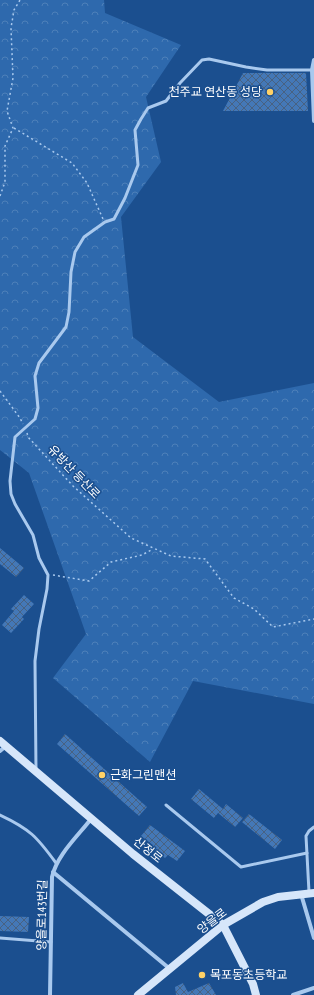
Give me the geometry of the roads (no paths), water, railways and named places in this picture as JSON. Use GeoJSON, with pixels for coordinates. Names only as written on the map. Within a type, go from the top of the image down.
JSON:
{"type":"FeatureCollection","features":[{"type":"Feature","properties":{"kind":"street"},"geometry":{"type":"LineString","coordinates":[[314,60],[314,121]]}},
{"type":"Feature","properties":{"kind":"street","name":"산정로"},"geometry":{"type":"LineString","coordinates":[[2,746],[224,925],[253,984],[256,995]]}},
{"type":"Feature","properties":{"kind":"street"},"geometry":{"type":"LineString","coordinates":[[56,863],[91,819]]}},
{"type":"Feature","properties":{"kind":"street","name":"양을로143번길"},"geometry":{"type":"LineString","coordinates":[[50,995],[52,877],[56,863]]}},
{"type":"Feature","properties":{"kind":"street"},"geometry":{"type":"LineString","coordinates":[[53,872],[170,970]]}},
{"type":"Feature","properties":{"kind":"street"},"geometry":{"type":"LineString","coordinates":[[308,894],[314,938]]}},
{"type":"Feature","properties":{"kind":"street","name":"양을로"},"geometry":{"type":"LineString","coordinates":[[138,995],[224,925],[263,902],[278,897],[308,894]]}},
{"type":"Feature","properties":{"kind":"street"},"geometry":{"type":"LineString","coordinates":[[293,995],[314,988]]}},
{"type":"Feature","properties":{"kind":"lane"},"geometry":{"type":"LineString","coordinates":[[36,772],[36,661],[39,629],[47,589],[48,575],[39,558],[33,535],[15,504],[11,494],[10,481],[14,437],[35,419],[38,408],[35,376],[39,363],[66,326],[69,312],[75,252],[84,238],[105,222],[114,219],[125,198],[138,165],[135,130],[148,108],[166,101],[180,83],[202,60],[209,59],[267,70],[313,70]]}},
{"type":"Feature","properties":{"kind":"lane"},"geometry":{"type":"LineString","coordinates":[[166,805],[241,866],[307,853]]}},
{"type":"Feature","properties":{"kind":"lane","name":"양을로143번길"},"geometry":{"type":"LineString","coordinates":[[0,815],[23,827],[32,834],[41,842],[56,863]]}},
{"type":"Feature","properties":{"kind":"lane"},"geometry":{"type":"LineString","coordinates":[[308,894],[306,836],[309,831],[314,828]]}},
{"type":"Feature","properties":{"kind":"lane"},"geometry":{"type":"LineString","coordinates":[[0,938],[51,942]]}},
{"type":"Feature","properties":{"kind":"place","name":"천주교 연산동 성당"},"geometry":{"type":"Point","coordinates":[270,92]}},
{"type":"Feature","properties":{"kind":"place","name":"근화그린맨션"},"geometry":{"type":"Point","coordinates":[102,775]}},
{"type":"Feature","properties":{"kind":"place","name":"목포동초등학교"},"geometry":{"type":"Point","coordinates":[202,975]}}]}
